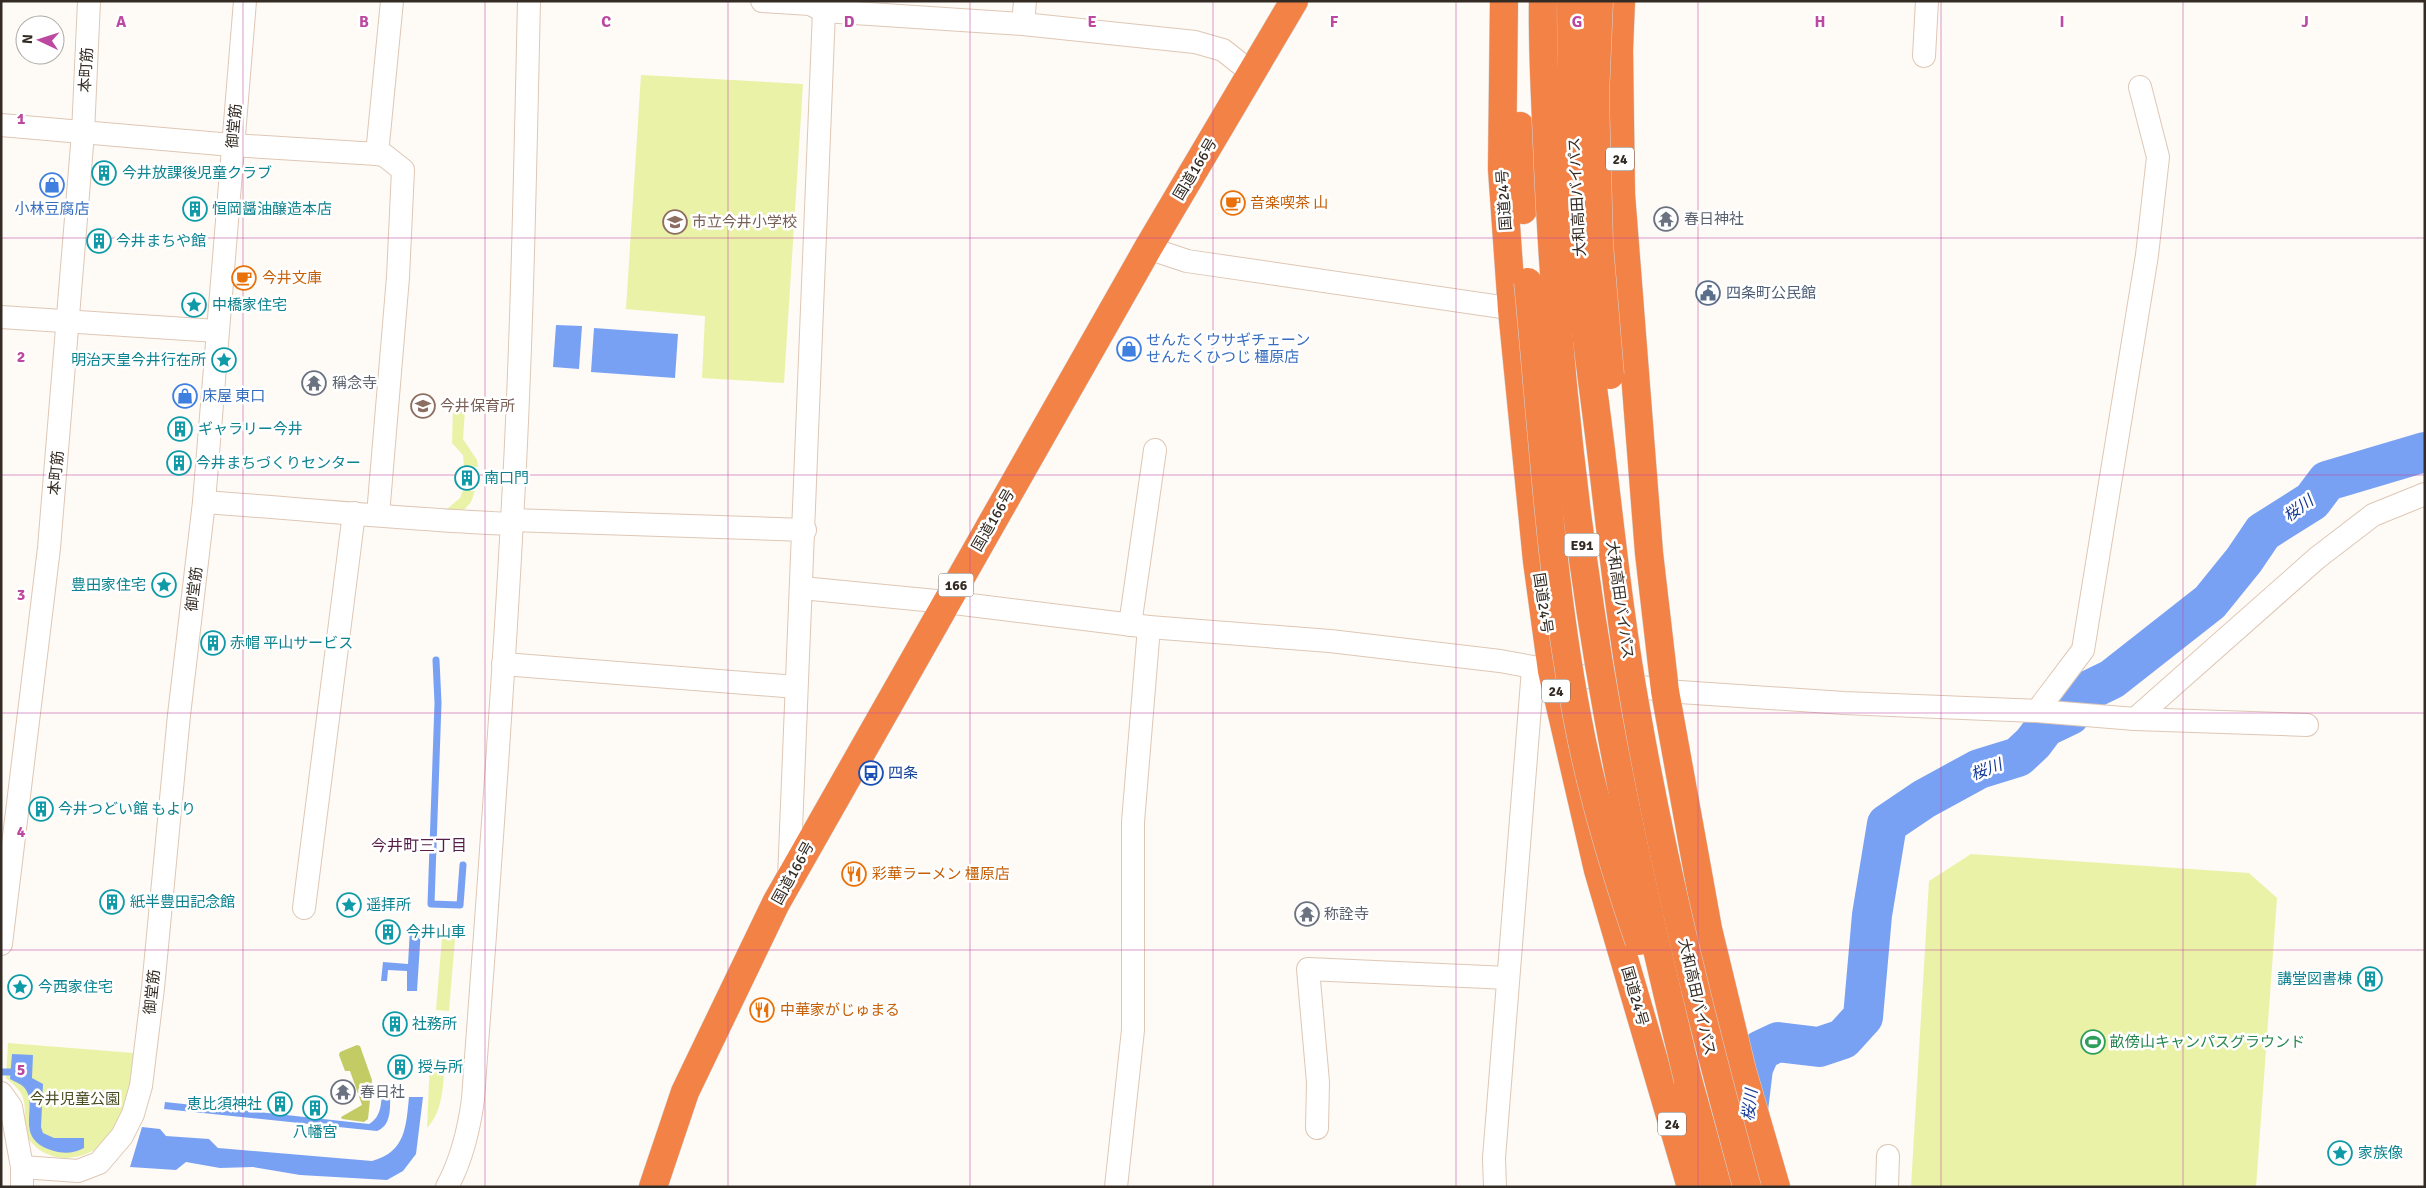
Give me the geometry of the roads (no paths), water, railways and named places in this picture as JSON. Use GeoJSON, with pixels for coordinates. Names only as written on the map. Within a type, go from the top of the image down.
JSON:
{"type":"FeatureCollection","features":[{"type":"Feature","properties":{"kind":"highway","name":"国道166号"},"geometry":{"type":"LineString","coordinates":[[653,1187],[685,1092],[789,880],[1148,248],[1294,1]]}},
{"type":"Feature","properties":{"kind":"highway","name":"国道24号"},"geometry":{"type":"LineString","coordinates":[[1504,1],[1502,169],[1512,310],[1537,561],[1542,670],[1598,870],[1691,1187]]}},
{"type":"Feature","properties":{"kind":"highway"},"geometry":{"type":"LineString","coordinates":[[1518,1],[1521,174],[1528,282],[1558,587],[1577,717],[1610,859],[1688,1080]]}},
{"type":"Feature","properties":{"kind":"highway","name":"大和高田バイパス"},"geometry":{"type":"LineString","coordinates":[[1543,1],[1556,307],[1567,433],[1586,578],[1608,715],[1635,856],[1688,1080],[1718,1187]]}},
{"type":"Feature","properties":{"kind":"highway","name":"大和高田バイパス"},"geometry":{"type":"LineString","coordinates":[[1571,1],[1571,92],[1584,306],[1622,622],[1636,711],[1663,850],[1705,1034],[1747,1187]]}},
{"type":"Feature","properties":{"kind":"highway"},"geometry":{"type":"LineString","coordinates":[[1599,1],[1595,96],[1598,234],[1613,408],[1622,622]]}},
{"type":"Feature","properties":{"kind":"highway","name":"24"},"geometry":{"type":"LineString","coordinates":[[1621,1],[1619,50],[1621,194],[1649,553],[1665,691],[1708,928],[1742,1070],[1776,1187]]}},
{"type":"Feature","properties":{"kind":"street","name":"本町筋"},"geometry":{"type":"LineString","coordinates":[[1,944],[49,548],[83,133],[89,1]]}},
{"type":"Feature","properties":{"kind":"street","name":"御堂筋"},"geometry":{"type":"LineString","coordinates":[[22,1177],[78,1171],[99,1163],[122,1136],[133,1114],[141,1086],[154,978],[178,715],[204,502],[216,332],[245,1]]}},
{"type":"Feature","properties":{"kind":"street"},"geometry":{"type":"LineString","coordinates":[[376,154],[392,1]]}},
{"type":"Feature","properties":{"kind":"street"},"geometry":{"type":"LineString","coordinates":[[448,1187],[469,1129],[473,1099],[504,664],[512,522],[525,198],[529,1]]}},
{"type":"Feature","properties":{"kind":"street"},"geometry":{"type":"LineString","coordinates":[[762,1],[810,4],[824,11],[1023,24],[1195,42],[1223,50],[1252,73]]}},
{"type":"Feature","properties":{"kind":"street"},"geometry":{"type":"LineString","coordinates":[[1023,24],[1025,1]]}},
{"type":"Feature","properties":{"kind":"street"},"geometry":{"type":"LineString","coordinates":[[1924,56],[1927,1]]}},
{"type":"Feature","properties":{"kind":"street"},"geometry":{"type":"LineString","coordinates":[[789,880],[796,687],[805,530],[824,11]]}},
{"type":"Feature","properties":{"kind":"street"},"geometry":{"type":"LineString","coordinates":[[2037,711],[2083,650],[2147,255],[2158,157],[2140,87]]}},
{"type":"Feature","properties":{"kind":"street"},"geometry":{"type":"LineString","coordinates":[[1,125],[232,145],[376,154],[384,155],[403,170],[398,277],[378,515]]}},
{"type":"Feature","properties":{"kind":"street"},"geometry":{"type":"LineString","coordinates":[[1148,248],[1187,261],[1512,310],[1630,317]]}},
{"type":"Feature","properties":{"kind":"street"},"geometry":{"type":"LineString","coordinates":[[1,317],[216,332]]}},
{"type":"Feature","properties":{"kind":"street"},"geometry":{"type":"LineString","coordinates":[[1116,1187],[1133,1030],[1133,822],[1139,626],[1155,450]]}},
{"type":"Feature","properties":{"kind":"street"},"geometry":{"type":"LineString","coordinates":[[2136,719],[2317,558],[2373,515],[2425,494]]}},
{"type":"Feature","properties":{"kind":"street"},"geometry":{"type":"LineString","coordinates":[[204,502],[378,515],[440,522],[512,522],[805,530]]}},
{"type":"Feature","properties":{"kind":"street"},"geometry":{"type":"LineString","coordinates":[[304,908],[354,513]]}},
{"type":"Feature","properties":{"kind":"street"},"geometry":{"type":"LineString","coordinates":[[802,588],[946,602],[1139,626],[1330,641],[1500,661],[1665,691],[1844,703],[2037,711],[2136,719],[2307,725]]}},
{"type":"Feature","properties":{"kind":"street"},"geometry":{"type":"LineString","coordinates":[[504,664],[796,687]]}},
{"type":"Feature","properties":{"kind":"street"},"geometry":{"type":"LineString","coordinates":[[1495,1187],[1494,1158],[1508,978],[1542,670]]}},
{"type":"Feature","properties":{"kind":"street"},"geometry":{"type":"LineString","coordinates":[[1317,1128],[1318,1082],[1308,969],[1508,978]]}},
{"type":"Feature","properties":{"kind":"street"},"geometry":{"type":"LineString","coordinates":[[1,1093],[11,1106],[22,1177]]}},
{"type":"Feature","properties":{"kind":"street"},"geometry":{"type":"LineString","coordinates":[[1887,1187],[1888,1156]]}},
{"type":"Feature","properties":{"kind":"water"},"geometry":{"type":"Polygon","coordinates":[[[556,325],[582,326],[579,369],[553,367],[556,325]]]}},
{"type":"Feature","properties":{"kind":"water"},"geometry":{"type":"Polygon","coordinates":[[[594,328],[678,334],[675,378],[591,372],[594,328]]]}},
{"type":"Feature","properties":{"kind":"water"},"geometry":{"type":"Polygon","coordinates":[[[410,929],[421,929],[417,991],[407,991],[407,971],[388,970],[387,981],[381,981],[383,962],[408,964],[410,929]]]}},
{"type":"Feature","properties":{"kind":"water"},"geometry":{"type":"Polygon","coordinates":[[[12,1054],[33,1055],[32,1078],[43,1084],[41,1127],[43,1133],[54,1138],[84,1138],[84,1148],[73,1152],[58,1152],[42,1146],[34,1139],[30,1131],[30,1106],[26,1090],[10,1079],[12,1054]]]}},
{"type":"Feature","properties":{"kind":"water"},"geometry":{"type":"Polygon","coordinates":[[[382,1093],[390,1093],[390,1110],[388,1120],[377,1131],[164,1109],[165,1102],[369,1124],[378,1114],[382,1093]]]}},
{"type":"Feature","properties":{"kind":"water"},"geometry":{"type":"Polygon","coordinates":[[[409,1097],[423,1097],[416,1154],[403,1171],[387,1180],[300,1175],[253,1167],[220,1168],[186,1162],[176,1170],[130,1167],[142,1127],[160,1129],[166,1136],[209,1139],[218,1148],[372,1161],[383,1157],[398,1144],[405,1128],[409,1097]]]}},
{"type":"Feature","properties":{"kind":"waterway","name":"桜川"},"geometry":{"type":"LineString","coordinates":[[1747,1118],[1753,1068],[1761,1050],[1778,1042],[1819,1047],[1843,1039],[1863,1017],[1872,915],[1887,824],[1924,799],[1979,769],[2018,757],[2033,743],[2045,727],[2070,715],[2069,700],[2112,679],[2210,602],[2244,560],[2263,532],[2312,501],[2327,481],[2425,452]]}},
{"type":"Feature","properties":{"kind":"waterway"},"geometry":{"type":"LineString","coordinates":[[436,660],[438,703],[431,904],[460,905],[463,865]]}},
{"type":"Feature","properties":{"kind":"waterway"},"geometry":{"type":"LineString","coordinates":[[1,1072],[10,1072]]}},
{"type":"Feature","properties":{"kind":"place","name":"今井放課後児童クラブ"},"geometry":{"type":"Point","coordinates":[104,173]}},
{"type":"Feature","properties":{"kind":"place","name":"小林豆腐店"},"geometry":{"type":"Point","coordinates":[52,185]}},
{"type":"Feature","properties":{"kind":"place","name":"音楽喫茶 山"},"geometry":{"type":"Point","coordinates":[1233,203]}},
{"type":"Feature","properties":{"kind":"place","name":"恒岡醤油醸造本店"},"geometry":{"type":"Point","coordinates":[195,209]}},
{"type":"Feature","properties":{"kind":"place","name":"春日神社"},"geometry":{"type":"Point","coordinates":[1666,219]}},
{"type":"Feature","properties":{"kind":"place","name":"市立今井小学校"},"geometry":{"type":"Point","coordinates":[675,222]}},
{"type":"Feature","properties":{"kind":"place","name":"今井まちや館"},"geometry":{"type":"Point","coordinates":[99,241]}},
{"type":"Feature","properties":{"kind":"place","name":"今井文庫"},"geometry":{"type":"Point","coordinates":[244,278]}},
{"type":"Feature","properties":{"kind":"place","name":"四条町公民館"},"geometry":{"type":"Point","coordinates":[1708,293]}},
{"type":"Feature","properties":{"kind":"place","name":"中橋家住宅"},"geometry":{"type":"Point","coordinates":[194,305]}},
{"type":"Feature","properties":{"kind":"place","name":"せんたくウサギチェーン せんたくひつじ 橿原店"},"geometry":{"type":"Point","coordinates":[1129,349]}},
{"type":"Feature","properties":{"kind":"place","name":"明治天皇今井行在所"},"geometry":{"type":"Point","coordinates":[224,360]}},
{"type":"Feature","properties":{"kind":"place","name":"稱念寺"},"geometry":{"type":"Point","coordinates":[314,383]}},
{"type":"Feature","properties":{"kind":"place","name":"床屋 東口"},"geometry":{"type":"Point","coordinates":[185,396]}},
{"type":"Feature","properties":{"kind":"place","name":"今井保育所"},"geometry":{"type":"Point","coordinates":[423,406]}},
{"type":"Feature","properties":{"kind":"place","name":"ギャラリー今井"},"geometry":{"type":"Point","coordinates":[180,429]}},
{"type":"Feature","properties":{"kind":"place","name":"今井まちづくりセンター"},"geometry":{"type":"Point","coordinates":[179,463]}},
{"type":"Feature","properties":{"kind":"place","name":"南口門"},"geometry":{"type":"Point","coordinates":[467,478]}},
{"type":"Feature","properties":{"kind":"place","name":"豊田家住宅"},"geometry":{"type":"Point","coordinates":[164,585]}},
{"type":"Feature","properties":{"kind":"place","name":"赤帽 平山サービス"},"geometry":{"type":"Point","coordinates":[213,643]}},
{"type":"Feature","properties":{"kind":"place","name":"四条"},"geometry":{"type":"Point","coordinates":[871,773]}},
{"type":"Feature","properties":{"kind":"place","name":"今井つどい館 もより"},"geometry":{"type":"Point","coordinates":[41,809]}},
{"type":"Feature","properties":{"kind":"place","name":"彩華ラーメン 橿原店"},"geometry":{"type":"Point","coordinates":[854,874]}},
{"type":"Feature","properties":{"kind":"place","name":"紙半豊田記念館"},"geometry":{"type":"Point","coordinates":[112,902]}},
{"type":"Feature","properties":{"kind":"place","name":"遥拝所"},"geometry":{"type":"Point","coordinates":[349,905]}},
{"type":"Feature","properties":{"kind":"place","name":"称詮寺"},"geometry":{"type":"Point","coordinates":[1307,914]}},
{"type":"Feature","properties":{"kind":"place","name":"今井山車"},"geometry":{"type":"Point","coordinates":[388,932]}},
{"type":"Feature","properties":{"kind":"place","name":"講堂図書棟"},"geometry":{"type":"Point","coordinates":[2370,979]}},
{"type":"Feature","properties":{"kind":"place","name":"今西家住宅"},"geometry":{"type":"Point","coordinates":[20,987]}},
{"type":"Feature","properties":{"kind":"place","name":"中華家がじゅまる"},"geometry":{"type":"Point","coordinates":[762,1010]}},
{"type":"Feature","properties":{"kind":"place","name":"社務所"},"geometry":{"type":"Point","coordinates":[395,1024]}},
{"type":"Feature","properties":{"kind":"place","name":"畝傍山キャンパスグラウンド"},"geometry":{"type":"Point","coordinates":[2093,1042]}},
{"type":"Feature","properties":{"kind":"place","name":"授与所"},"geometry":{"type":"Point","coordinates":[400,1067]}},
{"type":"Feature","properties":{"kind":"place","name":"春日社"},"geometry":{"type":"Point","coordinates":[343,1092]}},
{"type":"Feature","properties":{"kind":"place","name":"恵比須神社"},"geometry":{"type":"Point","coordinates":[280,1104]}},
{"type":"Feature","properties":{"kind":"place","name":"八幡宮"},"geometry":{"type":"Point","coordinates":[315,1108]}},
{"type":"Feature","properties":{"kind":"place","name":"家族像"},"geometry":{"type":"Point","coordinates":[2340,1153]}},
{"type":"Feature","properties":{"kind":"district","name":"今井町三丁目"},"geometry":{"type":"Point","coordinates":[419,845]}},
{"type":"Feature","properties":{"kind":"park label","name":"今井児童公園"},"geometry":{"type":"Point","coordinates":[75,1099]}}]}
